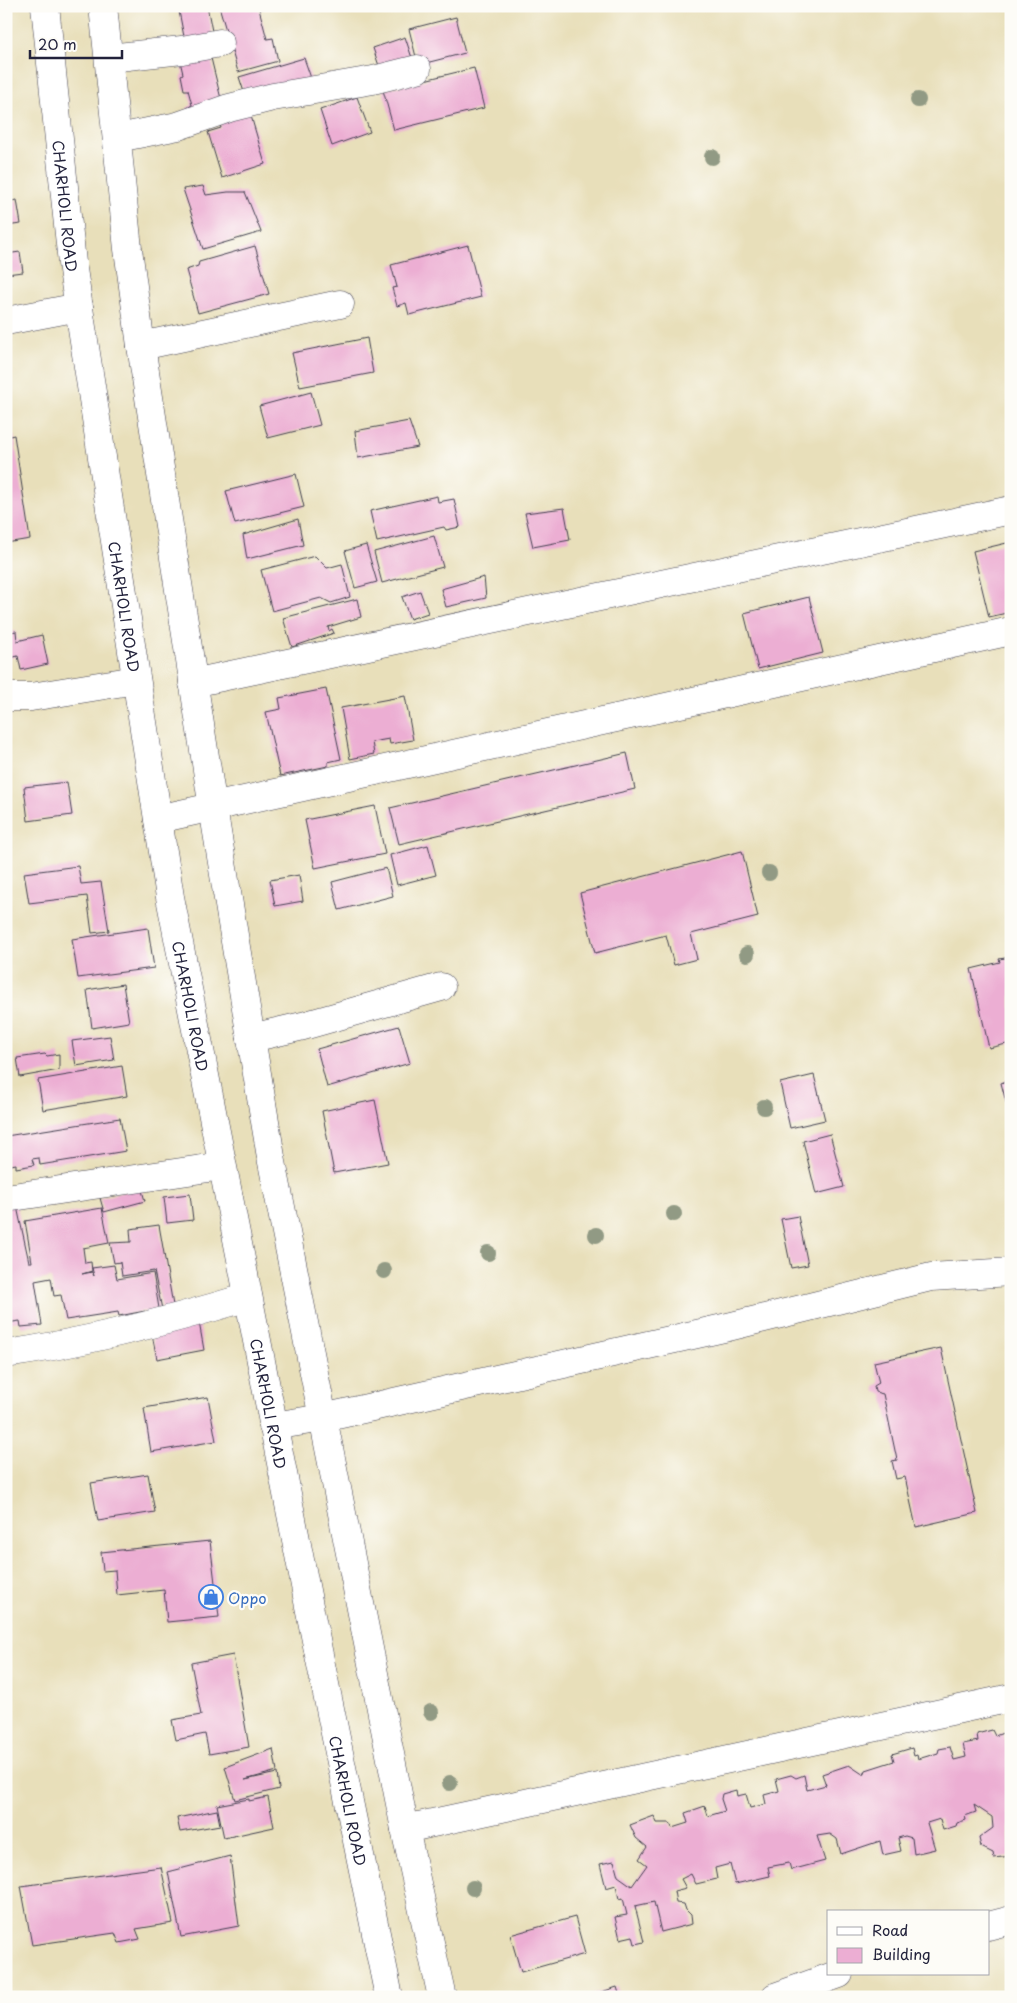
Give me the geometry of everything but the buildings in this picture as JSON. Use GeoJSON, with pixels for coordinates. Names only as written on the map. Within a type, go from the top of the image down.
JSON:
{"type":"FeatureCollection","features":[{"type":"Feature","properties":{"kind":"street","name":"CHARHOLI ROAD"},"geometry":{"type":"LineString","coordinates":[[45,6],[72,263],[170,897],[273,1426],[389,1997]]}},
{"type":"Feature","properties":{"kind":"street"},"geometry":{"type":"LineString","coordinates":[[103,6],[128,248],[141,346],[213,808],[271,1156],[405,1829],[442,1997]]}},
{"type":"Feature","properties":{"kind":"street"},"geometry":{"type":"LineString","coordinates":[[109,58],[182,50],[220,42]]}},
{"type":"Feature","properties":{"kind":"street"},"geometry":{"type":"LineString","coordinates":[[118,138],[178,126],[229,108],[273,96],[373,80],[417,68]]}},
{"type":"Feature","properties":{"kind":"street"},"geometry":{"type":"LineString","coordinates":[[141,346],[340,304]]}},
{"type":"Feature","properties":{"kind":"street"},"geometry":{"type":"LineString","coordinates":[[6,320],[79,307]]}},
{"type":"Feature","properties":{"kind":"street"},"geometry":{"type":"LineString","coordinates":[[193,683],[1011,510]]}},
{"type":"Feature","properties":{"kind":"street"},"geometry":{"type":"LineString","coordinates":[[158,819],[1011,631]]}},
{"type":"Feature","properties":{"kind":"street"},"geometry":{"type":"LineString","coordinates":[[6,697],[31,697],[136,680]]}},
{"type":"Feature","properties":{"kind":"street"},"geometry":{"type":"LineString","coordinates":[[251,1038],[302,1026],[441,987]]}},
{"type":"Feature","properties":{"kind":"street"},"geometry":{"type":"LineString","coordinates":[[6,1198],[222,1166]]}},
{"type":"Feature","properties":{"kind":"street"},"geometry":{"type":"LineString","coordinates":[[273,1426],[323,1418],[728,1327],[931,1277],[1011,1272]]}},
{"type":"Feature","properties":{"kind":"street"},"geometry":{"type":"LineString","coordinates":[[6,1354],[41,1349],[190,1315],[248,1297]]}},
{"type":"Feature","properties":{"kind":"street"},"geometry":{"type":"LineString","coordinates":[[405,1829],[1011,1698]]}},
{"type":"Feature","properties":{"kind":"street"},"geometry":{"type":"LineString","coordinates":[[990,1925],[1011,1920]]}},
{"type":"Feature","properties":{"kind":"street"},"geometry":{"type":"LineString","coordinates":[[775,1997],[833,1976]]}},
{"type":"Feature","properties":{"kind":"place","name":"Oppo"},"geometry":{"type":"Point","coordinates":[211,1597]}}]}
